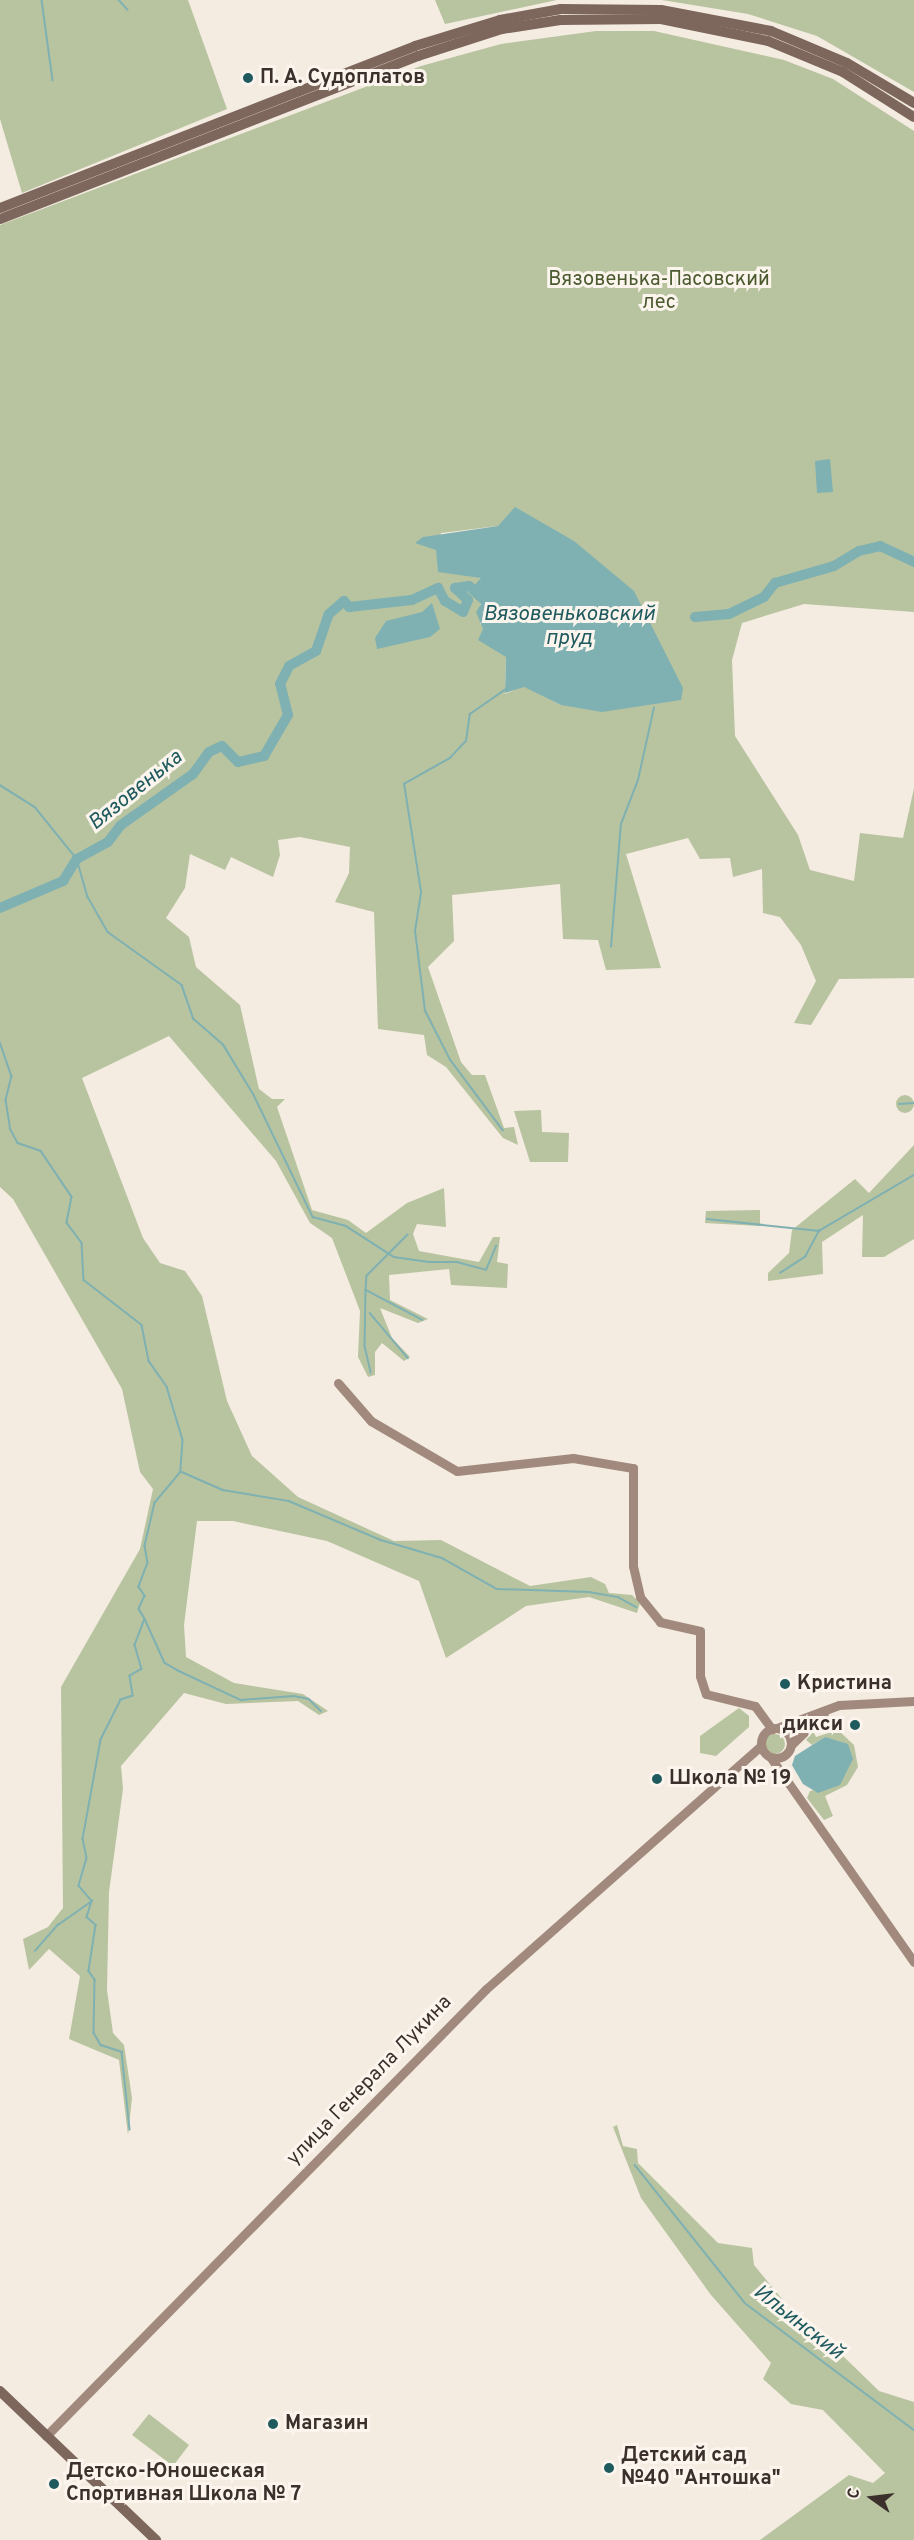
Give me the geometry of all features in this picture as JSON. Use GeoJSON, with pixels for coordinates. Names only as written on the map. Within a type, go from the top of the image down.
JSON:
{"type":"FeatureCollection","features":[{"type":"Feature","properties":{"kind":"main road"},"geometry":{"type":"LineString","coordinates":[[0,208],[437,39],[561,9],[635,8],[748,25],[816,49],[914,103]]}},
{"type":"Feature","properties":{"kind":"main road"},"geometry":{"type":"LineString","coordinates":[[0,219],[418,56],[492,32],[553,20],[661,19],[768,41],[843,72],[914,117]]}},
{"type":"Feature","properties":{"kind":"main road"},"geometry":{"type":"LineString","coordinates":[[338,1383],[371,1421],[457,1471],[573,1458],[633,1468],[634,1582],[650,1612],[660,1622],[700,1631],[700,1676],[706,1694],[755,1706],[775,1728],[786,1732],[791,1745]]}},
{"type":"Feature","properties":{"kind":"main road"},"geometry":{"type":"LineString","coordinates":[[914,1701],[830,1708],[775,1728],[761,1746],[914,1962]]}},
{"type":"Feature","properties":{"kind":"main road"},"geometry":{"type":"LineString","coordinates":[[782,1774],[783,1757],[791,1745],[830,1708]]}},
{"type":"Feature","properties":{"kind":"main road","name":"улица Генерала Лукина"},"geometry":{"type":"LineString","coordinates":[[46,2436],[486,1989],[761,1746]]}},
{"type":"Feature","properties":{"kind":"main road"},"geometry":{"type":"LineString","coordinates":[[770,1757],[783,1757]]}},
{"type":"Feature","properties":{"kind":"main road","name":"улица Генерала Лукина"},"geometry":{"type":"LineString","coordinates":[[737,1769],[770,1757]]}},
{"type":"Feature","properties":{"kind":"main road"},"geometry":{"type":"LineString","coordinates":[[0,2391],[156,2540]]}},
{"type":"Feature","properties":{"kind":"green space"},"geometry":{"type":"Polygon","coordinates":[[[0,0],[188,0],[227,109],[22,193],[0,119],[0,0]]]}},
{"type":"Feature","properties":{"kind":"green space"},"geometry":{"type":"Polygon","coordinates":[[[435,0],[557,0],[445,24],[435,0]]]}},
{"type":"Feature","properties":{"kind":"green space"},"geometry":{"type":"Polygon","coordinates":[[[662,0],[914,0],[914,92],[817,36],[748,14],[662,0]]]}},
{"type":"Feature","properties":{"kind":"green space","name":"Вязовенька-Пасовский лес"},"geometry":{"type":"Polygon","coordinates":[[[596,31],[654,31],[784,60],[833,79],[914,131],[914,612],[804,604],[742,623],[732,660],[735,736],[798,835],[810,870],[854,881],[860,833],[903,838],[914,788],[914,978],[839,979],[811,1025],[794,1023],[816,981],[801,945],[780,917],[763,913],[762,869],[733,877],[730,858],[700,859],[688,838],[626,854],[661,968],[606,970],[598,940],[563,939],[560,884],[452,895],[454,941],[428,967],[461,1062],[472,1075],[485,1075],[504,1128],[514,1127],[518,1145],[503,1138],[446,1067],[427,1055],[424,1035],[378,1029],[374,912],[335,902],[349,873],[350,847],[300,837],[278,840],[280,855],[273,877],[231,857],[225,870],[190,854],[185,888],[166,918],[189,937],[196,967],[240,1005],[259,1089],[272,1099],[285,1099],[277,1107],[312,1210],[348,1220],[366,1233],[407,1203],[444,1188],[446,1227],[417,1224],[413,1234],[419,1251],[479,1262],[493,1237],[500,1237],[497,1262],[508,1264],[507,1288],[451,1285],[449,1269],[389,1275],[390,1300],[428,1319],[418,1323],[380,1308],[392,1338],[410,1357],[404,1361],[382,1343],[375,1352],[375,1375],[368,1377],[358,1357],[360,1311],[332,1238],[310,1223],[276,1161],[169,1036],[82,1078],[143,1238],[160,1263],[185,1271],[202,1296],[227,1401],[252,1456],[298,1497],[394,1541],[441,1540],[530,1586],[591,1577],[605,1584],[609,1593],[632,1595],[640,1603],[637,1613],[589,1597],[526,1606],[446,1658],[419,1581],[327,1541],[233,1521],[197,1521],[184,1625],[186,1657],[234,1683],[303,1694],[328,1711],[319,1715],[298,1701],[226,1704],[184,1693],[121,1766],[123,1789],[109,1892],[107,1990],[113,2033],[124,2045],[132,2098],[128,2135],[119,2060],[69,2039],[80,1976],[49,1949],[29,1970],[23,1939],[48,1927],[63,1908],[61,1687],[140,1549],[153,1489],[140,1472],[122,1389],[13,1199],[0,1187],[0,225],[421,66],[501,44],[596,31]],[[514,514],[498,526],[441,533],[436,550],[440,566],[481,578],[480,623],[506,657],[505,694],[523,686],[561,705],[574,541],[514,514]]]}},
{"type":"Feature","properties":{"kind":"green space"},"geometry":{"type":"Polygon","coordinates":[[[905,1095],[911,1098],[914,1104],[911,1110],[905,1113],[899,1110],[896,1104],[899,1098],[905,1095]]]}},
{"type":"Feature","properties":{"kind":"green space"},"geometry":{"type":"Polygon","coordinates":[[[541,1110],[542,1132],[569,1133],[568,1162],[530,1162],[514,1111],[541,1110]]]}},
{"type":"Feature","properties":{"kind":"green space"},"geometry":{"type":"Polygon","coordinates":[[[914,1145],[914,1239],[884,1257],[862,1257],[863,1215],[822,1242],[823,1274],[768,1281],[768,1273],[789,1253],[792,1230],[855,1179],[869,1193],[914,1145]]]}},
{"type":"Feature","properties":{"kind":"green space"},"geometry":{"type":"Polygon","coordinates":[[[760,1210],[760,1226],[705,1223],[706,1211],[760,1210]]]}},
{"type":"Feature","properties":{"kind":"green space"},"geometry":{"type":"Polygon","coordinates":[[[739,1708],[749,1716],[749,1727],[716,1756],[700,1753],[700,1736],[739,1708]]]}},
{"type":"Feature","properties":{"kind":"green space"},"geometry":{"type":"Polygon","coordinates":[[[838,1730],[854,1745],[858,1767],[847,1785],[825,1796],[833,1816],[824,1820],[807,1798],[810,1791],[840,1785],[825,1737],[812,1745],[806,1740],[813,1731],[816,1737],[838,1730]]]}},
{"type":"Feature","properties":{"kind":"green space"},"geometry":{"type":"Polygon","coordinates":[[[771,1734],[779,1734],[785,1740],[785,1748],[779,1754],[771,1754],[765,1748],[765,1740],[771,1734]]]}},
{"type":"Feature","properties":{"kind":"green space"},"geometry":{"type":"Polygon","coordinates":[[[617,2125],[623,2146],[637,2149],[638,2163],[718,2243],[752,2248],[754,2265],[782,2299],[780,2317],[843,2356],[879,2391],[914,2402],[914,2540],[760,2540],[849,2475],[873,2483],[885,2473],[823,2410],[791,2404],[763,2379],[771,2363],[711,2295],[641,2198],[613,2127],[617,2125]]]}},
{"type":"Feature","properties":{"kind":"green space"},"geometry":{"type":"Polygon","coordinates":[[[149,2414],[189,2445],[173,2466],[132,2435],[149,2414]]]}},
{"type":"Feature","properties":{"kind":"water"},"geometry":{"type":"Polygon","coordinates":[[[830,459],[833,492],[817,493],[815,461],[830,459]]]}},
{"type":"Feature","properties":{"kind":"water","name":"Вязовеньковский пруд"},"geometry":{"type":"Polygon","coordinates":[[[515,507],[574,541],[634,591],[683,688],[681,700],[602,712],[561,705],[524,687],[505,693],[506,657],[478,640],[483,629],[476,612],[481,604],[468,592],[481,578],[438,572],[436,550],[415,543],[423,537],[498,526],[515,507]]]}},
{"type":"Feature","properties":{"kind":"water"},"geometry":{"type":"Polygon","coordinates":[[[432,603],[440,629],[430,637],[377,649],[375,638],[386,621],[422,612],[432,603]]]}},
{"type":"Feature","properties":{"kind":"water"},"geometry":{"type":"Polygon","coordinates":[[[825,1737],[848,1744],[853,1759],[840,1785],[818,1793],[803,1784],[792,1765],[795,1756],[825,1737]]]}},
{"type":"Feature","properties":{"kind":"waterway"},"geometry":{"type":"LineString","coordinates":[[42,0],[53,80]]}},
{"type":"Feature","properties":{"kind":"waterway"},"geometry":{"type":"LineString","coordinates":[[119,0],[128,10]]}},
{"type":"Feature","properties":{"kind":"waterway","name":"Вязовенька"},"geometry":{"type":"LineString","coordinates":[[695,617],[729,614],[764,597],[775,583],[834,566],[859,551],[880,546],[914,562]]}},
{"type":"Feature","properties":{"kind":"waterway","name":"Вязовенька"},"geometry":{"type":"LineString","coordinates":[[0,908],[63,881],[77,859],[108,842],[121,825],[193,774],[209,752],[222,746],[238,762],[264,756],[288,715],[280,684],[289,666],[316,651],[329,614],[344,601],[349,607],[412,600],[438,588],[445,601],[463,612],[468,600],[455,588],[469,586],[480,596]]}},
{"type":"Feature","properties":{"kind":"waterway"},"geometry":{"type":"LineString","coordinates":[[503,1131],[450,1060],[425,1011],[415,931],[421,892],[404,784],[450,758],[466,741],[470,714],[506,689]]}},
{"type":"Feature","properties":{"kind":"waterway"},"geometry":{"type":"LineString","coordinates":[[611,947],[621,824],[638,780],[654,708]]}},
{"type":"Feature","properties":{"kind":"waterway"},"geometry":{"type":"LineString","coordinates":[[0,785],[35,807],[77,859],[88,897],[108,932],[182,985],[194,1019],[223,1044],[254,1095],[313,1217],[346,1226],[394,1257],[429,1262],[457,1262],[486,1270],[496,1246]]}},
{"type":"Feature","properties":{"kind":"waterway"},"geometry":{"type":"LineString","coordinates":[[0,1042],[12,1076],[6,1100],[11,1130],[18,1143],[41,1151],[72,1197],[67,1223],[82,1243],[84,1280],[142,1325],[149,1361],[167,1387],[183,1440],[181,1472],[155,1503],[145,1546],[148,1563],[139,1587],[145,1596],[139,1609],[145,1619],[135,1645],[142,1669],[130,1676],[133,1696],[121,1700],[101,1740],[83,1839],[87,1858],[79,1886],[92,1901],[87,1917],[96,1925],[89,1971],[95,1980],[94,2033],[101,2045],[122,2052],[130,2130]]}},
{"type":"Feature","properties":{"kind":"waterway"},"geometry":{"type":"LineString","coordinates":[[899,1104],[914,1103]]}},
{"type":"Feature","properties":{"kind":"waterway"},"geometry":{"type":"LineString","coordinates":[[780,1273],[805,1257],[819,1231],[914,1175]]}},
{"type":"Feature","properties":{"kind":"waterway"},"geometry":{"type":"LineString","coordinates":[[707,1219],[819,1231]]}},
{"type":"Feature","properties":{"kind":"waterway"},"geometry":{"type":"LineString","coordinates":[[408,1235],[367,1276],[366,1290],[423,1320]]}},
{"type":"Feature","properties":{"kind":"waterway"},"geometry":{"type":"LineString","coordinates":[[366,1290],[365,1346],[371,1372]]}},
{"type":"Feature","properties":{"kind":"waterway"},"geometry":{"type":"LineString","coordinates":[[370,1313],[408,1358]]}},
{"type":"Feature","properties":{"kind":"waterway"},"geometry":{"type":"LineString","coordinates":[[182,1472],[223,1490],[289,1501],[381,1540],[442,1558],[497,1589],[589,1592],[618,1597],[636,1607]]}},
{"type":"Feature","properties":{"kind":"waterway"},"geometry":{"type":"LineString","coordinates":[[145,1619],[165,1663],[177,1670],[241,1700],[294,1696],[309,1699],[321,1711]]}},
{"type":"Feature","properties":{"kind":"waterway"},"geometry":{"type":"LineString","coordinates":[[35,1951],[58,1925],[92,1901]]}},
{"type":"Feature","properties":{"kind":"waterway","name":"Ильинский"},"geometry":{"type":"LineString","coordinates":[[635,2165],[745,2303],[914,2430]]}},
{"type":"Feature","properties":{"kind":"place","name":"П. А. Судоплатов"},"geometry":{"type":"Point","coordinates":[248,78]}},
{"type":"Feature","properties":{"kind":"place","name":"Кристина"},"geometry":{"type":"Point","coordinates":[785,1684]}},
{"type":"Feature","properties":{"kind":"place","name":"дикси"},"geometry":{"type":"Point","coordinates":[855,1725]}},
{"type":"Feature","properties":{"kind":"place","name":"Школа № 19"},"geometry":{"type":"Point","coordinates":[657,1779]}},
{"type":"Feature","properties":{"kind":"place","name":"Магазин"},"geometry":{"type":"Point","coordinates":[273,2424]}},
{"type":"Feature","properties":{"kind":"place","name":"Детский сад №40 \"Антошка\""},"geometry":{"type":"Point","coordinates":[609,2468]}},
{"type":"Feature","properties":{"kind":"place","name":"Детско-Юношеская Спортивная Школа № 7"},"geometry":{"type":"Point","coordinates":[54,2484]}}]}
